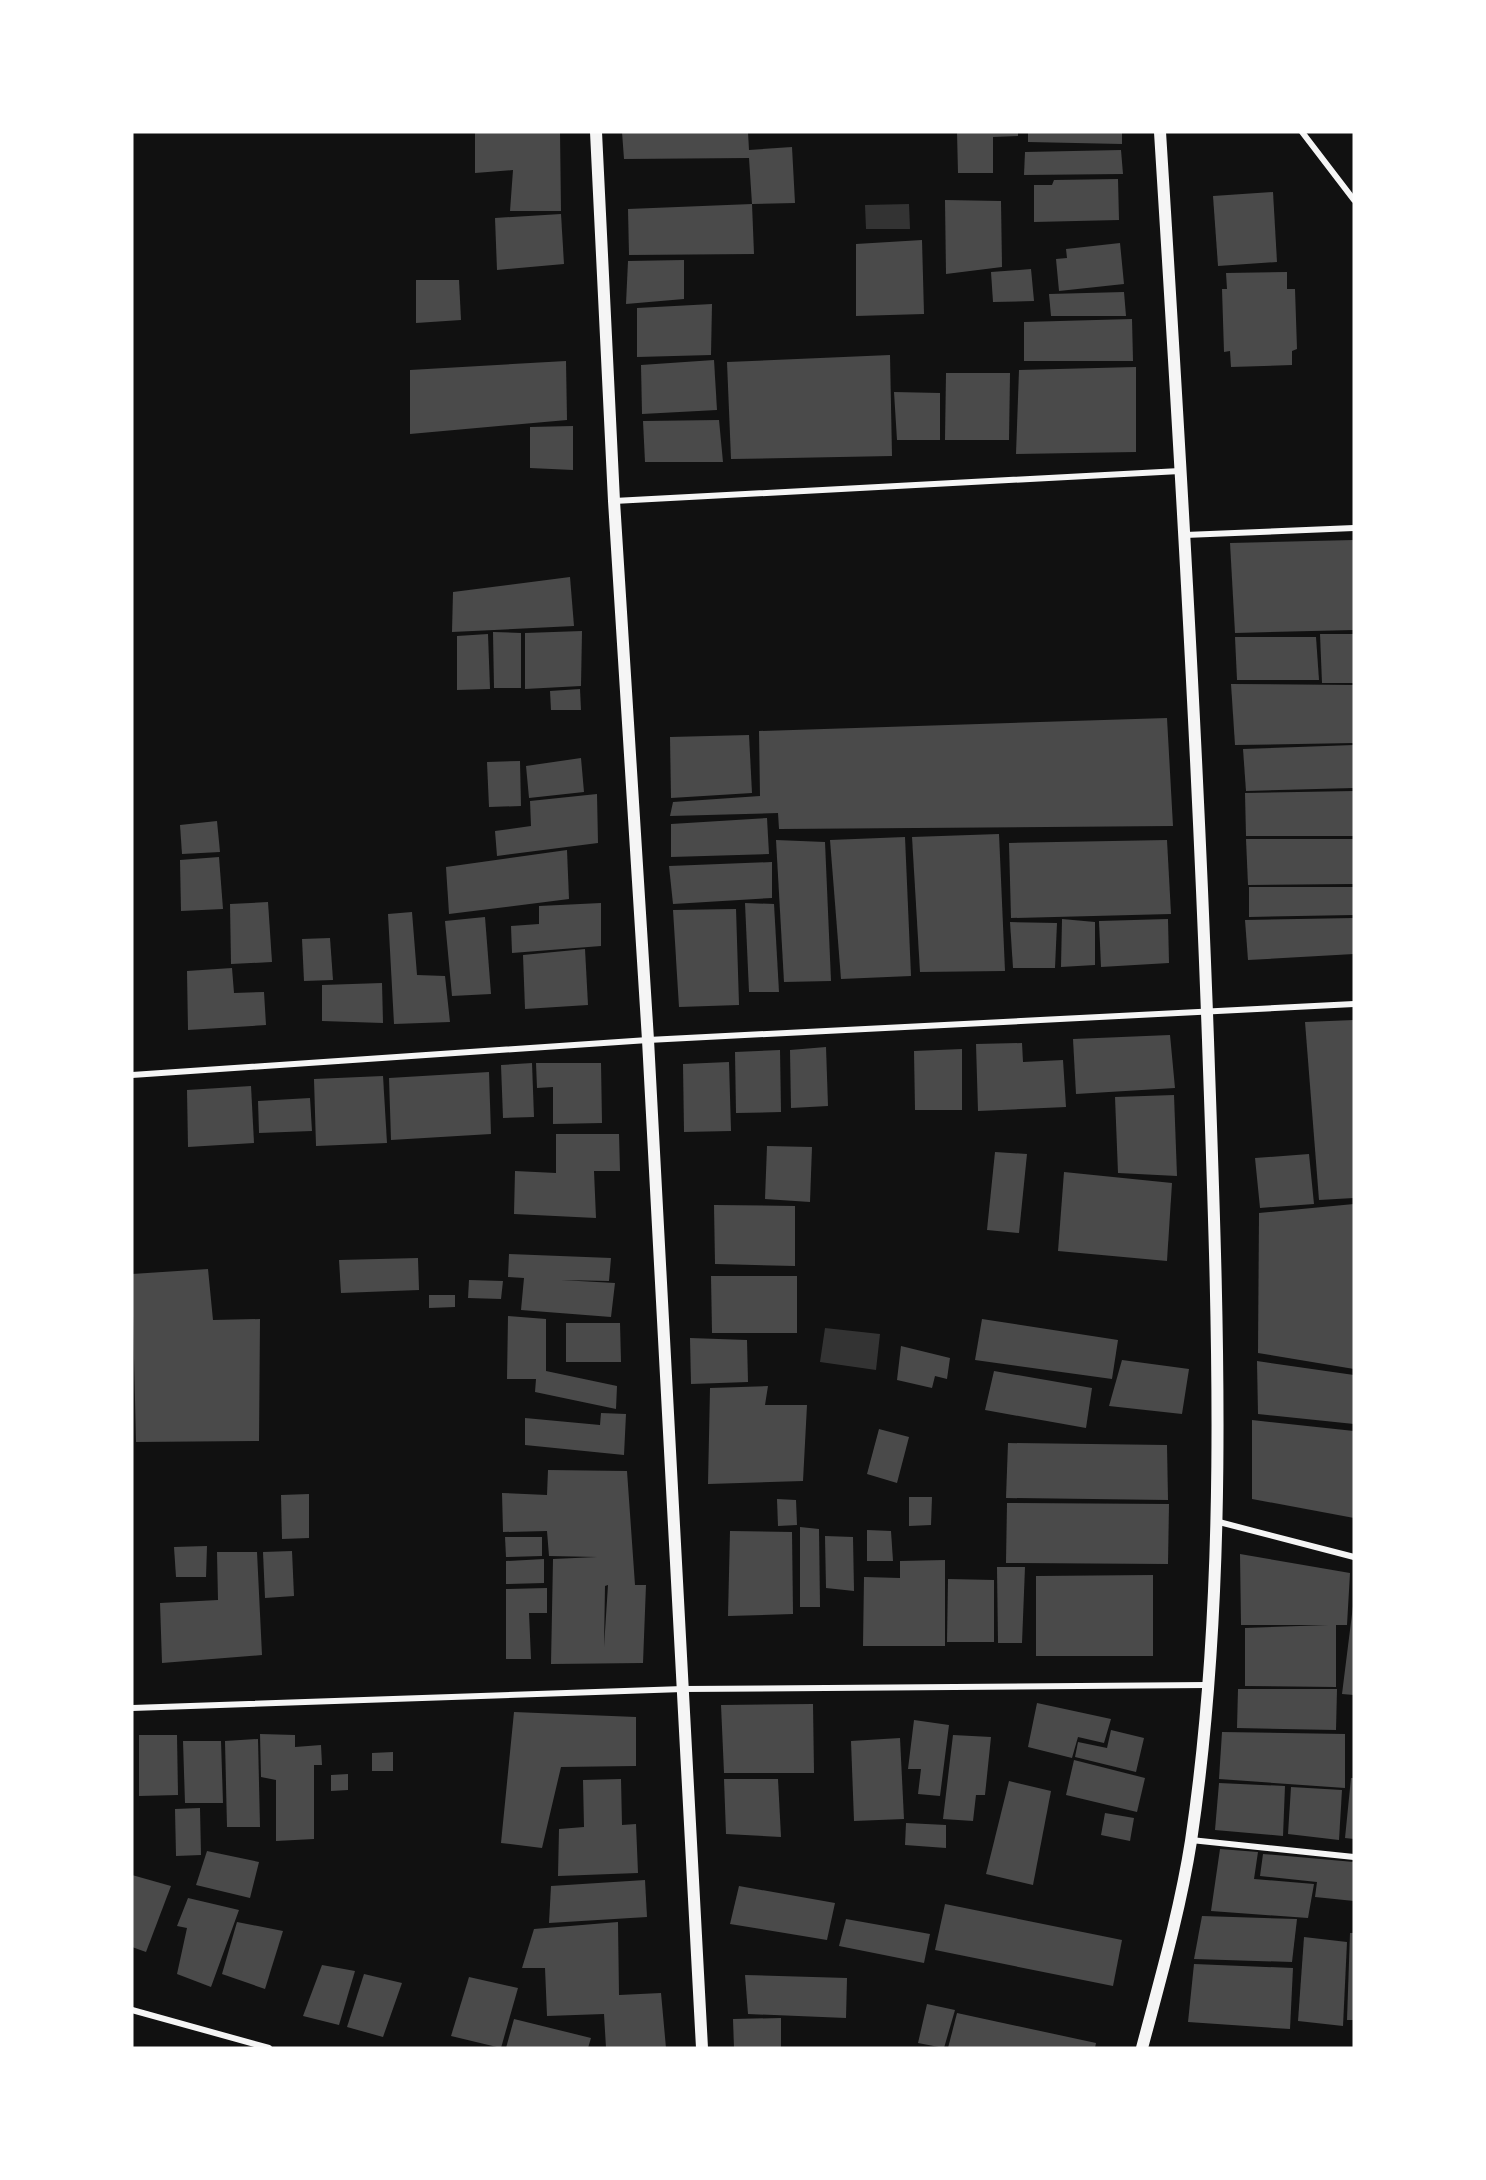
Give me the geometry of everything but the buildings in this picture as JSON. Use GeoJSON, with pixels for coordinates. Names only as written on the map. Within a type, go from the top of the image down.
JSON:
{"type":"FeatureCollection","features":[{"type":"Feature","properties":{"kind":"main road"},"geometry":{"type":"LineString","coordinates":[[596,132],[614,501],[648,1040],[702,2048]]}},
{"type":"Feature","properties":{"kind":"main road"},"geometry":{"type":"LineString","coordinates":[[1142,2048],[1191,1840],[1207,1685],[1215,1521],[1217,1328],[1207,1010],[1185,535],[1160,132]]}},
{"type":"Feature","properties":{"kind":"street"},"geometry":{"type":"LineString","coordinates":[[1302,132],[1354,200]]}},
{"type":"Feature","properties":{"kind":"street"},"geometry":{"type":"LineString","coordinates":[[614,501],[1181,471]]}},
{"type":"Feature","properties":{"kind":"street"},"geometry":{"type":"LineString","coordinates":[[1185,535],[1354,528]]}},
{"type":"Feature","properties":{"kind":"street"},"geometry":{"type":"LineString","coordinates":[[132,1075],[648,1040],[1354,1004]]}},
{"type":"Feature","properties":{"kind":"street"},"geometry":{"type":"LineString","coordinates":[[1215,1521],[1354,1557]]}},
{"type":"Feature","properties":{"kind":"street"},"geometry":{"type":"LineString","coordinates":[[132,1708],[684,1689],[1207,1685]]}},
{"type":"Feature","properties":{"kind":"street"},"geometry":{"type":"LineString","coordinates":[[1191,1840],[1354,1857]]}},
{"type":"Feature","properties":{"kind":"street"},"geometry":{"type":"LineString","coordinates":[[132,2010],[269,2048]]}},
{"type":"Feature","properties":{"kind":"street"},"geometry":{"type":"LineString","coordinates":[[1142,2048],[1149,2048]]}},
{"type":"Feature","properties":{"kind":"shaded area"},"geometry":{"type":"Polygon","coordinates":[[[909,204],[910,229],[866,229],[865,205],[909,204]]]}},
{"type":"Feature","properties":{"kind":"shaded area"},"geometry":{"type":"Polygon","coordinates":[[[825,1328],[880,1334],[876,1370],[820,1362],[825,1328]]]}}]}
